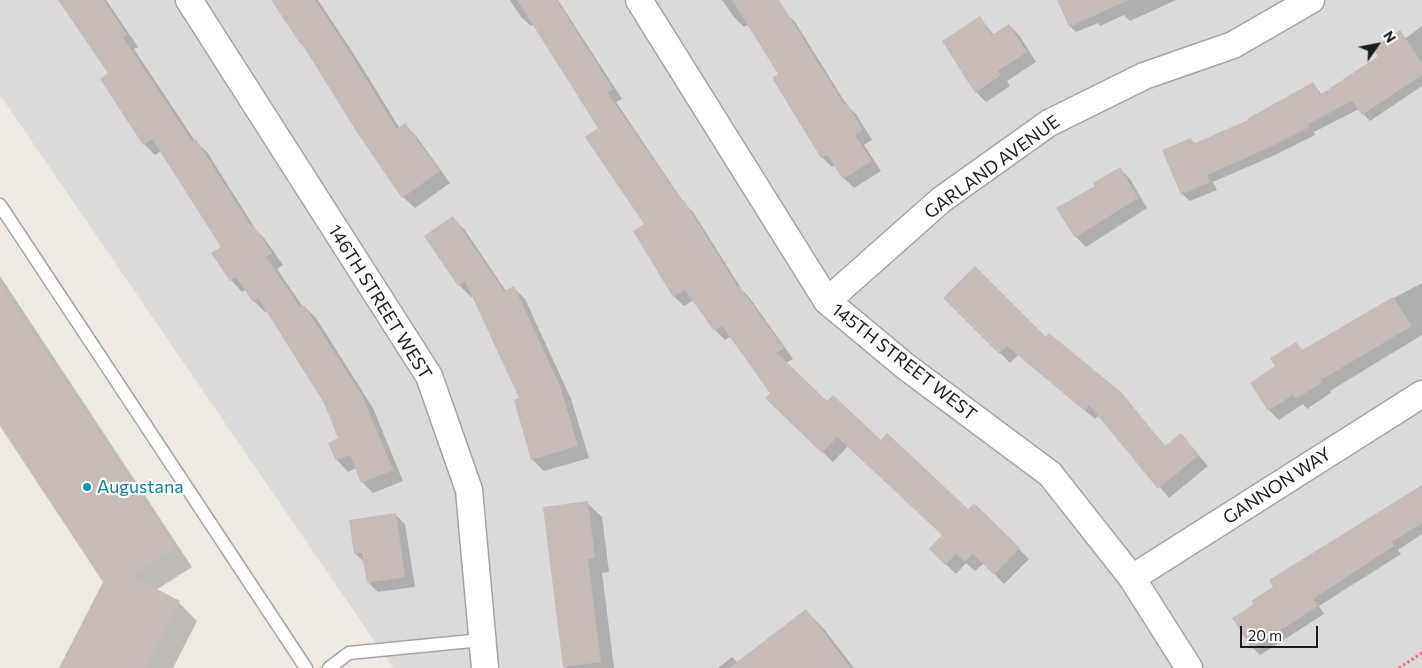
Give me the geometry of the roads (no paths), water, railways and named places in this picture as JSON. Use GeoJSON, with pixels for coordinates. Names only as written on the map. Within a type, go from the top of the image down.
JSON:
{"type":"FeatureCollection","features":[{"type":"Feature","properties":{"kind":"street","name":"146TH STREET WEST"},"geometry":{"type":"LineString","coordinates":[[189,0],[428,376],[468,490],[485,668]]}},
{"type":"Feature","properties":{"kind":"street","name":"145TH STREET WEST"},"geometry":{"type":"LineString","coordinates":[[639,0],[827,301],[905,366],[1050,474],[1132,578],[1189,668]]}},
{"type":"Feature","properties":{"kind":"street","name":"GARLAND AVENUE"},"geometry":{"type":"LineString","coordinates":[[827,301],[941,200],[1049,122],[1144,76],[1233,46],[1311,0]]}},
{"type":"Feature","properties":{"kind":"street","name":"GANNON WAY"},"geometry":{"type":"LineString","coordinates":[[1132,578],[1422,394]]}},
{"type":"Feature","properties":{"kind":"lane"},"geometry":{"type":"LineString","coordinates":[[0,205],[306,668]]}},
{"type":"Feature","properties":{"kind":"lane"},"geometry":{"type":"LineString","coordinates":[[329,668],[349,653],[482,640]]}},
{"type":"Feature","properties":{"kind":"place","name":"Augustana"},"geometry":{"type":"Point","coordinates":[87,487]}}]}
